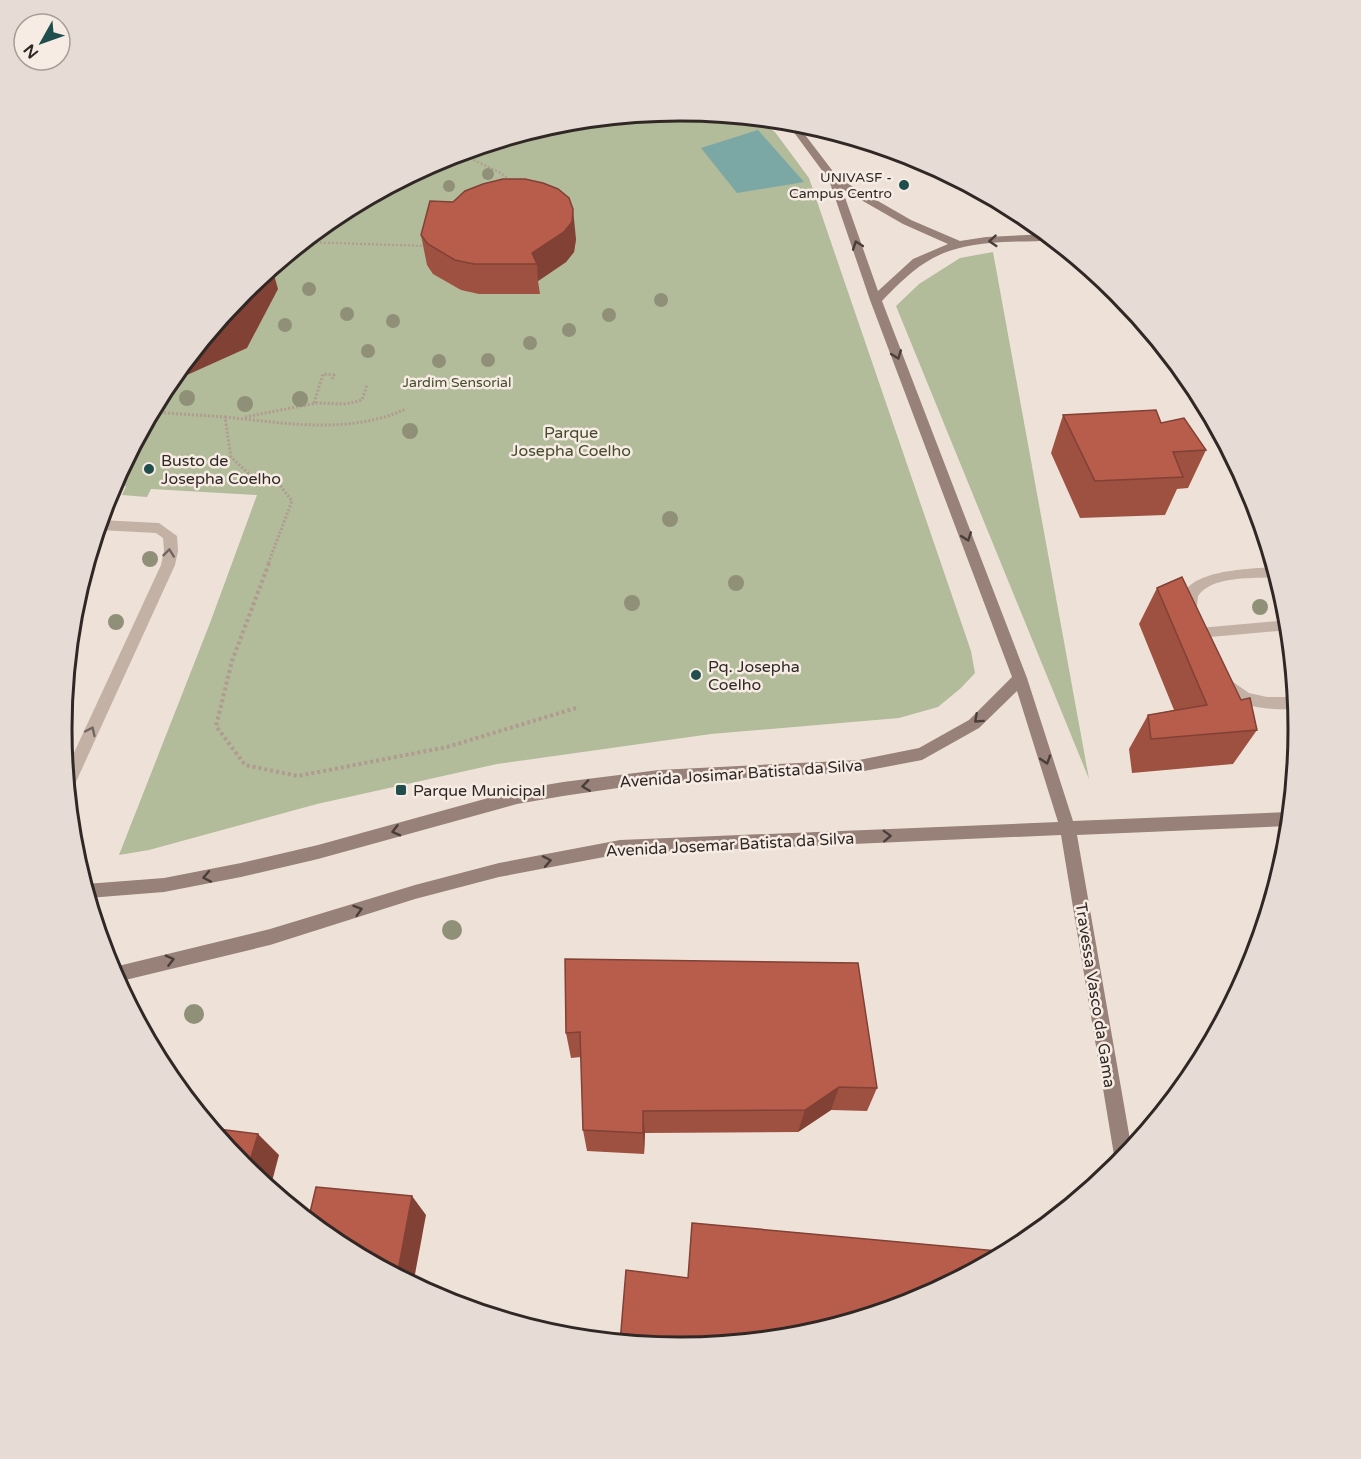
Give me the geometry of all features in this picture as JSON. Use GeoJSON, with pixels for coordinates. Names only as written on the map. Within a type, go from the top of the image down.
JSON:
{"type":"FeatureCollection","features":[{"type":"Feature","properties":{"kind":"main road"},"geometry":{"type":"LineString","coordinates":[[799,133],[834,180],[908,222],[958,244]]}},
{"type":"Feature","properties":{"kind":"main road","name":"Travessa Vasco da Gama"},"geometry":{"type":"LineString","coordinates":[[834,180],[876,300],[1020,678],[1068,830],[1122,1148]]}},
{"type":"Feature","properties":{"kind":"main road"},"geometry":{"type":"LineString","coordinates":[[876,300],[900,274],[924,257],[958,244],[1038,238]]}},
{"type":"Feature","properties":{"kind":"main road","name":"Avenida Josimar Batista da Silva"},"geometry":{"type":"LineString","coordinates":[[94,890],[164,885],[241,870],[318,852],[517,797],[563,789],[659,776],[859,766],[922,754],[974,724],[1020,678]]}},
{"type":"Feature","properties":{"kind":"main road","name":"Avenida Josemar Batista da Silva"},"geometry":{"type":"LineString","coordinates":[[123,973],[270,937],[415,892],[499,870],[620,847],[1282,819]]}},
{"type":"Feature","properties":{"kind":"lane"},"geometry":{"type":"LineString","coordinates":[[73,771],[168,565],[171,551],[170,536],[159,528],[107,525]]}},
{"type":"Feature","properties":{"kind":"lane"},"geometry":{"type":"LineString","coordinates":[[1268,573],[1210,579],[1198,585],[1190,596],[1191,616],[1202,638],[1280,626]]}},
{"type":"Feature","properties":{"kind":"lane"},"geometry":{"type":"LineString","coordinates":[[1215,665],[1226,686],[1246,698],[1270,705],[1288,704]]}},
{"type":"Feature","properties":{"kind":"path"},"geometry":{"type":"LineString","coordinates":[[471,158],[501,173],[516,184]]}},
{"type":"Feature","properties":{"kind":"path"},"geometry":{"type":"LineString","coordinates":[[316,242],[430,246]]}},
{"type":"Feature","properties":{"kind":"path"},"geometry":{"type":"LineString","coordinates":[[314,404],[323,374],[334,375],[332,379]]}},
{"type":"Feature","properties":{"kind":"path"},"geometry":{"type":"LineString","coordinates":[[238,418],[314,404],[346,404],[362,400],[367,385]]}},
{"type":"Feature","properties":{"kind":"path"},"geometry":{"type":"LineString","coordinates":[[162,413],[351,425],[394,416],[406,409]]}},
{"type":"Feature","properties":{"kind":"path"},"geometry":{"type":"LineString","coordinates":[[225,417],[231,457],[248,472],[279,484],[292,501],[232,661],[216,726],[245,765],[298,776],[447,747],[576,708]]}},
{"type":"Feature","properties":{"kind":"green space","name":"Parque Josepha Coelho"},"geometry":{"type":"Polygon","coordinates":[[[641,122],[720,122],[768,127],[775,132],[809,178],[971,651],[975,673],[938,707],[899,718],[711,734],[497,764],[317,804],[149,850],[119,855],[210,623],[257,495],[151,489],[147,497],[122,495],[126,486],[123,486],[154,425],[175,391],[223,328],[279,272],[342,224],[376,203],[448,167],[485,153],[562,133],[641,122]]]}},
{"type":"Feature","properties":{"kind":"green space"},"geometry":{"type":"Polygon","coordinates":[[[993,252],[1089,779],[896,306],[919,284],[960,258],[993,252]]]}},
{"type":"Feature","properties":{"kind":"water"},"geometry":{"type":"Polygon","coordinates":[[[758,130],[804,182],[737,193],[701,148],[758,130]]]}},
{"type":"Feature","properties":{"kind":"building"},"geometry":{"type":"Polygon","coordinates":[[[503,179],[525,179],[543,183],[558,189],[569,198],[573,209],[572,222],[564,232],[532,253],[537,264],[474,264],[455,260],[428,244],[421,235],[430,201],[453,202],[465,191],[503,179]]]}},
{"type":"Feature","properties":{"kind":"building"},"geometry":{"type":"Polygon","coordinates":[[[241,308],[236,318],[230,321],[241,308]]]}},
{"type":"Feature","properties":{"kind":"building"},"geometry":{"type":"Polygon","coordinates":[[[1156,410],[1161,423],[1184,418],[1206,450],[1173,452],[1183,477],[1095,481],[1063,415],[1156,410]]]}},
{"type":"Feature","properties":{"kind":"building"},"geometry":{"type":"Polygon","coordinates":[[[1182,577],[1241,700],[1250,698],[1257,730],[1151,739],[1148,715],[1207,705],[1157,588],[1182,577]]]}},
{"type":"Feature","properties":{"kind":"building"},"geometry":{"type":"Polygon","coordinates":[[[565,959],[858,963],[877,1088],[839,1087],[805,1110],[643,1111],[643,1133],[583,1130],[580,1032],[566,1033],[565,959]]]}},
{"type":"Feature","properties":{"kind":"building"},"geometry":{"type":"Polygon","coordinates":[[[222,1129],[258,1134],[250,1160],[222,1129]]]}},
{"type":"Feature","properties":{"kind":"building"},"geometry":{"type":"Polygon","coordinates":[[[316,1187],[412,1196],[398,1268],[342,1235],[310,1212],[316,1187]]]}},
{"type":"Feature","properties":{"kind":"building"},"geometry":{"type":"Polygon","coordinates":[[[692,1223],[994,1251],[913,1292],[876,1306],[799,1326],[720,1337],[680,1338],[621,1335],[626,1270],[688,1278],[692,1223]]]}},
{"type":"Feature","properties":{"kind":"place","name":"UNIVASF - Campus Centro"},"geometry":{"type":"Point","coordinates":[904,185]}},
{"type":"Feature","properties":{"kind":"place","name":"Busto de Josepha Coelho"},"geometry":{"type":"Point","coordinates":[149,469]}},
{"type":"Feature","properties":{"kind":"place","name":"Pq. Josepha Coelho"},"geometry":{"type":"Point","coordinates":[696,675]}},
{"type":"Feature","properties":{"kind":"place","name":"Parque Municipal"},"geometry":{"type":"Point","coordinates":[401,790]}},
{"type":"Feature","properties":{"kind":"park label","name":"Jardim Sensorial"},"geometry":{"type":"Point","coordinates":[457,382]}}]}
